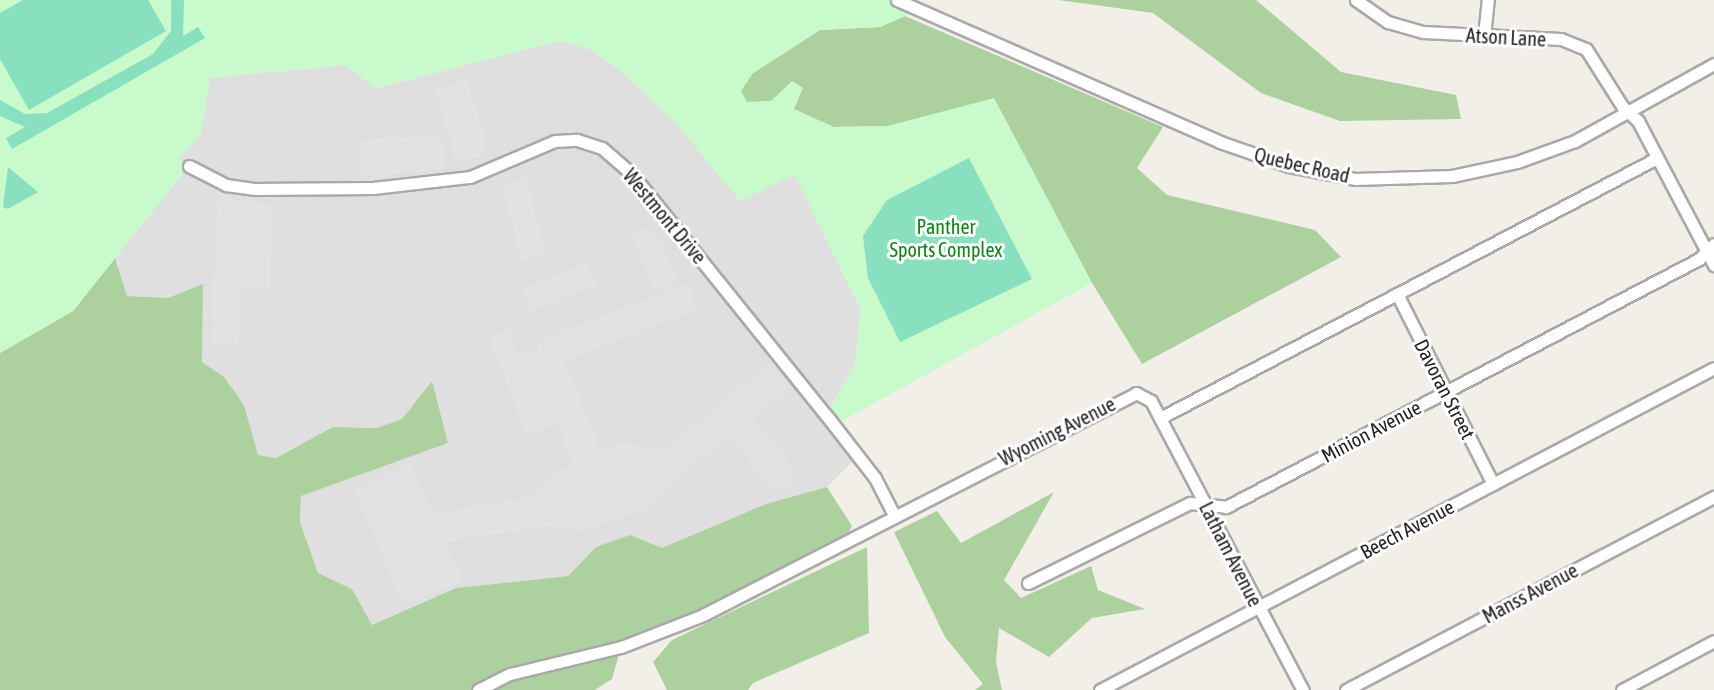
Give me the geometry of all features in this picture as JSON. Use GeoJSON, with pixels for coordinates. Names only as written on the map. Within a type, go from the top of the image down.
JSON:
{"type":"FeatureCollection","features":[{"type":"Feature","properties":{"kind":"street","name":"Quebec Road"},"geometry":{"type":"LineString","coordinates":[[897,0],[1220,142],[1324,175],[1390,180],[1482,171],[1546,152],[1628,112],[1714,64]]}},
{"type":"Feature","properties":{"kind":"street","name":"Atson Lane"},"geometry":{"type":"LineString","coordinates":[[1356,0],[1406,28],[1578,44],[1593,55],[1710,248],[1714,265]]}},
{"type":"Feature","properties":{"kind":"street"},"geometry":{"type":"LineString","coordinates":[[1484,36],[1488,0]]}},
{"type":"Feature","properties":{"kind":"street","name":"Westmont Drive"},"geometry":{"type":"LineString","coordinates":[[189,166],[226,185],[254,189],[369,189],[470,177],[555,141],[577,140],[602,148],[632,174],[826,415],[875,478],[894,515]]}},
{"type":"Feature","properties":{"kind":"street"},"geometry":{"type":"LineString","coordinates":[[1160,418],[1657,158]]}},
{"type":"Feature","properties":{"kind":"street","name":"Minion Avenue"},"geometry":{"type":"LineString","coordinates":[[1028,583],[1190,503],[1204,502],[1226,507],[1710,248]]}},
{"type":"Feature","properties":{"kind":"street","name":"Davoran Street"},"geometry":{"type":"LineString","coordinates":[[1397,294],[1493,484]]}},
{"type":"Feature","properties":{"kind":"street","name":"Beech Avenue"},"geometry":{"type":"LineString","coordinates":[[1100,690],[1714,368]]}},
{"type":"Feature","properties":{"kind":"street","name":"Wyoming Avenue"},"geometry":{"type":"LineString","coordinates":[[478,690],[510,674],[621,647],[703,615],[1130,394],[1147,396],[1160,418]]}},
{"type":"Feature","properties":{"kind":"street","name":"Latham Avenue"},"geometry":{"type":"LineString","coordinates":[[1160,418],[1303,690]]}},
{"type":"Feature","properties":{"kind":"street","name":"Manss Avenue"},"geometry":{"type":"LineString","coordinates":[[1346,690],[1714,497]]}},
{"type":"Feature","properties":{"kind":"street"},"geometry":{"type":"LineString","coordinates":[[1622,690],[1714,641]]}},
{"type":"Feature","properties":{"kind":"shaded area"},"geometry":{"type":"Polygon","coordinates":[[[560,41],[589,49],[617,68],[673,120],[795,175],[861,310],[855,363],[826,415],[858,456],[827,487],[766,504],[662,549],[596,547],[568,576],[456,588],[372,625],[352,589],[318,573],[300,522],[301,495],[448,443],[431,382],[402,419],[377,428],[333,427],[276,458],[258,455],[244,405],[224,377],[202,362],[203,285],[168,298],[127,296],[115,258],[189,166],[178,159],[201,134],[209,78],[345,65],[376,88],[560,41]]]}},
{"type":"Feature","properties":{"kind":"shaded area"},"geometry":{"type":"Polygon","coordinates":[[[467,79],[486,138],[485,154],[456,164],[435,89],[467,79]]]}},
{"type":"Feature","properties":{"kind":"shaded area"},"geometry":{"type":"Polygon","coordinates":[[[431,136],[445,142],[445,169],[359,176],[361,140],[431,136]]]}},
{"type":"Feature","properties":{"kind":"shaded area"},"geometry":{"type":"Polygon","coordinates":[[[526,177],[546,253],[521,260],[501,184],[526,177]]]}},
{"type":"Feature","properties":{"kind":"shaded area"},"geometry":{"type":"Polygon","coordinates":[[[226,198],[272,205],[271,290],[241,288],[239,346],[211,344],[217,204],[226,198]]]}},
{"type":"Feature","properties":{"kind":"shaded area"},"geometry":{"type":"Polygon","coordinates":[[[649,227],[663,244],[678,283],[654,291],[630,233],[649,227]]]}},
{"type":"Feature","properties":{"kind":"shaded area"},"geometry":{"type":"Polygon","coordinates":[[[587,263],[596,286],[531,311],[522,288],[587,263]]]}},
{"type":"Feature","properties":{"kind":"shaded area"},"geometry":{"type":"Polygon","coordinates":[[[687,283],[697,310],[565,361],[601,451],[626,443],[666,449],[768,364],[788,388],[753,418],[795,468],[793,481],[784,490],[771,488],[729,436],[671,482],[651,507],[583,532],[547,526],[446,542],[463,581],[403,606],[354,490],[411,462],[432,513],[531,497],[555,471],[571,465],[557,424],[525,436],[489,336],[507,330],[518,355],[537,351],[537,341],[687,283]]]}},
{"type":"Feature","properties":{"kind":"green space","name":"Panther Sports Complex"},"geometry":{"type":"Polygon","coordinates":[[[0,0],[897,0],[919,10],[880,27],[820,30],[753,73],[741,91],[747,102],[771,101],[792,81],[803,88],[794,109],[834,127],[888,126],[994,98],[1092,283],[833,426],[826,415],[855,363],[861,310],[795,175],[740,201],[673,120],[617,68],[589,49],[560,41],[376,88],[345,65],[210,78],[201,134],[179,158],[189,166],[73,311],[0,353],[0,0]]]}},
{"type":"Feature","properties":{"kind":"green space"},"geometry":{"type":"Polygon","coordinates":[[[23,0],[148,0],[166,31],[29,110],[0,59],[0,13],[23,0]]]}},
{"type":"Feature","properties":{"kind":"green space"},"geometry":{"type":"Polygon","coordinates":[[[171,0],[184,0],[183,36],[198,27],[205,38],[12,149],[6,138],[25,127],[0,116],[0,100],[25,114],[47,113],[153,54],[171,31],[171,0]]]}},
{"type":"Feature","properties":{"kind":"green space"},"geometry":{"type":"Polygon","coordinates":[[[1058,0],[1256,0],[1341,72],[1456,95],[1461,119],[1340,121],[1261,93],[1153,13],[1058,0]]]}},
{"type":"Feature","properties":{"kind":"green space"},"geometry":{"type":"Polygon","coordinates":[[[905,16],[1163,127],[1137,168],[1167,195],[1315,230],[1341,257],[1142,364],[1092,283],[994,99],[888,126],[833,127],[771,101],[747,103],[740,91],[753,73],[820,30],[880,27],[905,16]]]}},
{"type":"Feature","properties":{"kind":"green space"},"geometry":{"type":"Polygon","coordinates":[[[969,158],[1032,279],[900,342],[868,278],[863,236],[887,200],[969,158]]]}},
{"type":"Feature","properties":{"kind":"green space"},"geometry":{"type":"Polygon","coordinates":[[[8,167],[38,192],[8,209],[3,207],[8,167]]]}},
{"type":"Feature","properties":{"kind":"green space"},"geometry":{"type":"Polygon","coordinates":[[[115,258],[127,296],[168,298],[203,284],[202,362],[224,377],[244,405],[258,455],[276,458],[333,427],[377,428],[402,419],[432,381],[448,443],[301,496],[300,522],[318,573],[352,589],[372,625],[456,588],[568,576],[596,547],[630,535],[662,548],[766,504],[827,487],[852,526],[845,540],[703,615],[621,647],[612,679],[595,690],[0,690],[0,353],[73,311],[115,258]]]}},
{"type":"Feature","properties":{"kind":"green space"},"geometry":{"type":"Polygon","coordinates":[[[1054,492],[1004,580],[1021,598],[1091,566],[1098,590],[1145,609],[1092,618],[1049,657],[999,628],[996,662],[1002,690],[975,690],[983,684],[945,637],[894,532],[937,511],[961,543],[1054,492]]]}},
{"type":"Feature","properties":{"kind":"green space"},"geometry":{"type":"Polygon","coordinates":[[[867,547],[869,633],[753,683],[748,690],[667,690],[653,662],[672,640],[867,547]]]}}]}
